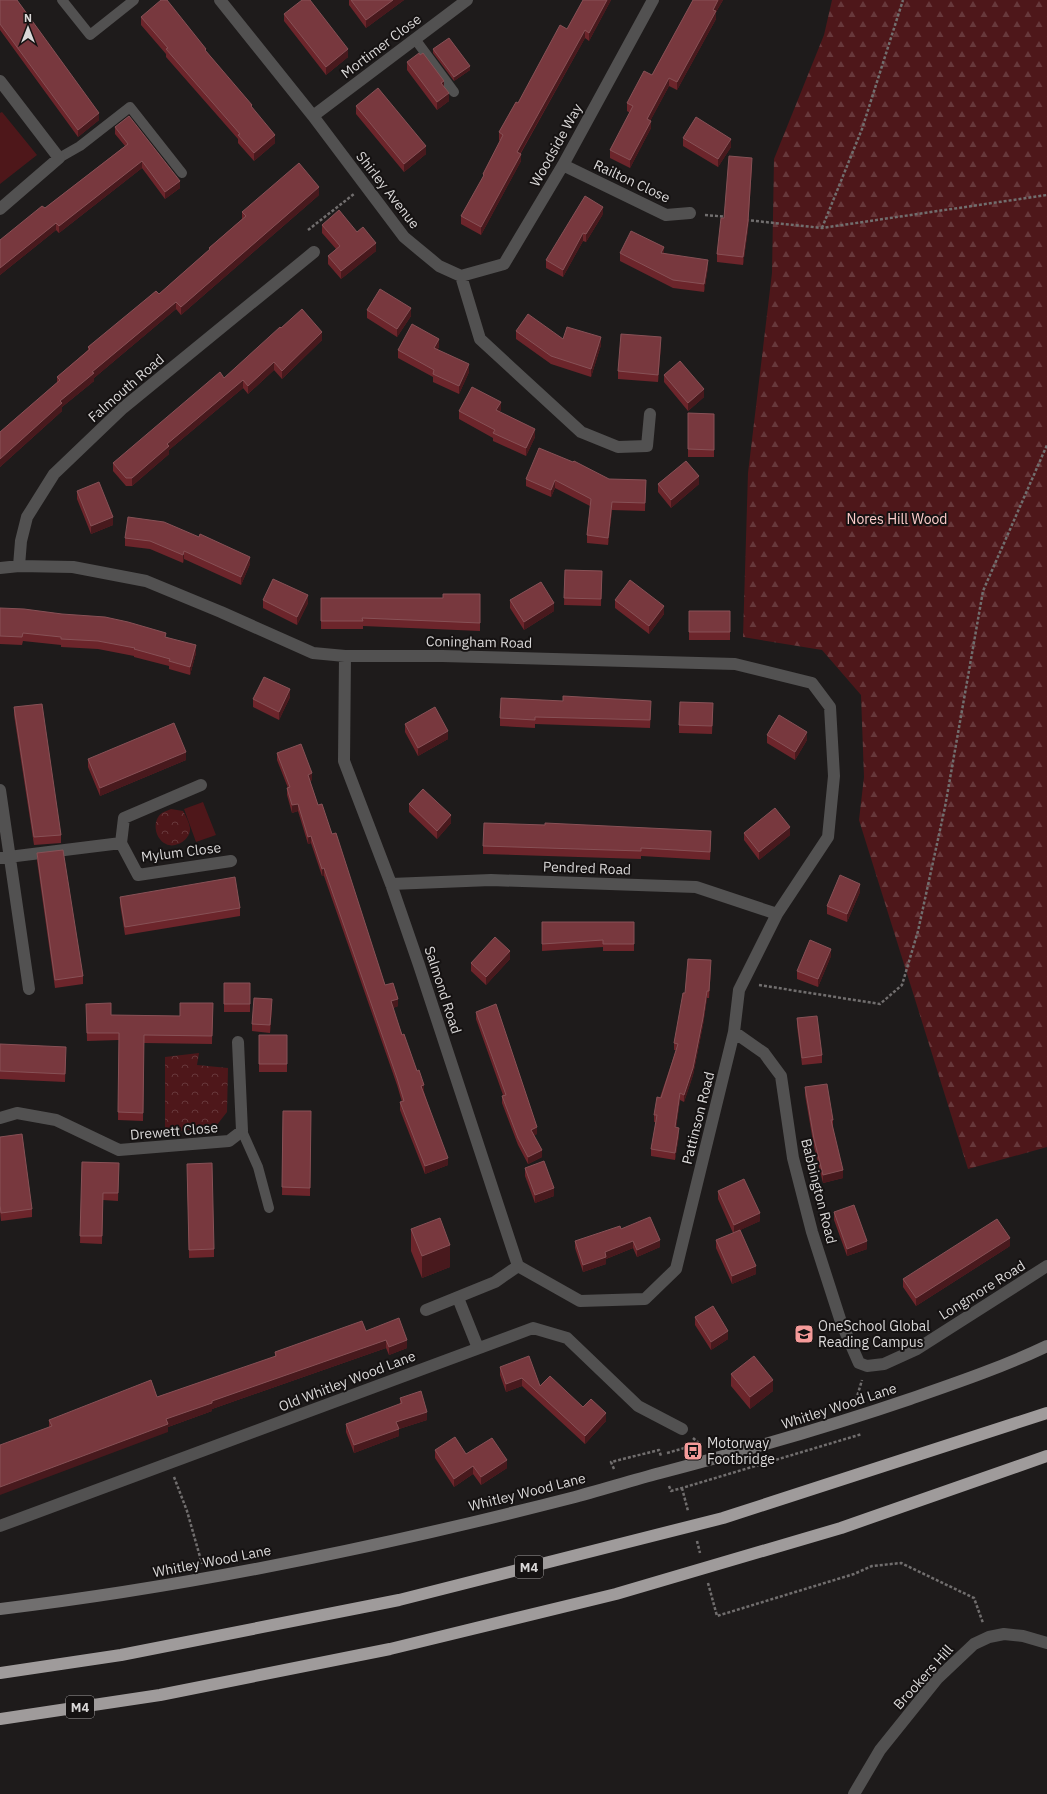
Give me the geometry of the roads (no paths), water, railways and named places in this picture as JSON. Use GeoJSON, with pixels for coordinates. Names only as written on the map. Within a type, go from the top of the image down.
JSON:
{"type":"FeatureCollection","features":[{"type":"Feature","properties":{"kind":"highway","name":"M4"},"geometry":{"type":"LineString","coordinates":[[0,1673],[121,1655],[399,1600],[723,1518],[1047,1413]]}},
{"type":"Feature","properties":{"kind":"highway","name":"M4"},"geometry":{"type":"LineString","coordinates":[[0,1719],[160,1695],[390,1649],[608,1596],[841,1528],[1047,1456]]}},
{"type":"Feature","properties":{"kind":"main road","name":"Whitley Wood Lane"},"geometry":{"type":"LineString","coordinates":[[0,1609],[151,1587],[358,1548],[556,1501],[711,1460],[865,1414],[1014,1362],[1047,1346]]}},
{"type":"Feature","properties":{"kind":"street","name":"Shirley Avenue"},"geometry":{"type":"LineString","coordinates":[[220,0],[313,116],[404,237],[438,266],[460,276]]}},
{"type":"Feature","properties":{"kind":"street","name":"Mortimer Close"},"geometry":{"type":"LineString","coordinates":[[313,116],[466,0]]}},
{"type":"Feature","properties":{"kind":"street","name":"Woodside Way"},"geometry":{"type":"LineString","coordinates":[[460,276],[504,264],[563,165],[652,0]]}},
{"type":"Feature","properties":{"kind":"street"},"geometry":{"type":"LineString","coordinates":[[0,209],[59,158],[2,89]]}},
{"type":"Feature","properties":{"kind":"street","name":"Railton Close"},"geometry":{"type":"LineString","coordinates":[[563,165],[666,215],[690,213]]}},
{"type":"Feature","properties":{"kind":"street","name":"Falmouth Road"},"geometry":{"type":"LineString","coordinates":[[18,566],[21,540],[27,517],[54,474],[123,408],[314,252]]}},
{"type":"Feature","properties":{"kind":"street"},"geometry":{"type":"LineString","coordinates":[[460,276],[480,339],[581,432],[618,447],[647,446],[650,414]]}},
{"type":"Feature","properties":{"kind":"street"},"geometry":{"type":"LineString","coordinates":[[0,568],[18,566]]}},
{"type":"Feature","properties":{"kind":"street","name":"Coningham Road"},"geometry":{"type":"LineString","coordinates":[[18,566],[73,567],[146,581],[221,612],[313,653],[345,656],[442,656],[735,664],[812,683],[830,707],[834,776],[830,818]]}},
{"type":"Feature","properties":{"kind":"street","name":"Salmond Road"},"geometry":{"type":"LineString","coordinates":[[345,656],[344,761],[391,884],[518,1266]]}},
{"type":"Feature","properties":{"kind":"street"},"geometry":{"type":"LineString","coordinates":[[121,843],[124,818],[201,784]]}},
{"type":"Feature","properties":{"kind":"street"},"geometry":{"type":"LineString","coordinates":[[0,790],[5,858],[30,990]]}},
{"type":"Feature","properties":{"kind":"street","name":"Pattinson Road"},"geometry":{"type":"LineString","coordinates":[[518,1266],[580,1301],[646,1299],[676,1269],[734,1032],[739,990],[777,914],[828,837],[830,818]]}},
{"type":"Feature","properties":{"kind":"street","name":"Mylum Close"},"geometry":{"type":"LineString","coordinates":[[5,858],[121,843],[138,875],[230,861]]}},
{"type":"Feature","properties":{"kind":"street","name":"Pendred Road"},"geometry":{"type":"LineString","coordinates":[[391,884],[492,880],[696,887],[777,914]]}},
{"type":"Feature","properties":{"kind":"street","name":"Babbington Road"},"geometry":{"type":"LineString","coordinates":[[734,1032],[764,1053],[782,1076],[793,1158],[825,1276],[841,1322],[860,1363],[867,1366]]}},
{"type":"Feature","properties":{"kind":"street"},"geometry":{"type":"LineString","coordinates":[[238,1042],[242,1131]]}},
{"type":"Feature","properties":{"kind":"street","name":"Drewett Close"},"geometry":{"type":"LineString","coordinates":[[0,1118],[17,1113],[56,1120],[119,1150],[229,1141],[242,1131]]}},
{"type":"Feature","properties":{"kind":"street"},"geometry":{"type":"LineString","coordinates":[[426,1310],[495,1282],[518,1266]]}},
{"type":"Feature","properties":{"kind":"street","name":"Longmore Road"},"geometry":{"type":"LineString","coordinates":[[867,1366],[884,1364],[917,1349],[1047,1266]]}},
{"type":"Feature","properties":{"kind":"street"},"geometry":{"type":"LineString","coordinates":[[458,1298],[478,1348]]}},
{"type":"Feature","properties":{"kind":"street","name":"Old Whitley Wood Lane"},"geometry":{"type":"LineString","coordinates":[[0,1526],[533,1328],[567,1338],[638,1406],[682,1429]]}},
{"type":"Feature","properties":{"kind":"street","name":"Brookers Hill"},"geometry":{"type":"LineString","coordinates":[[854,1794],[880,1750],[937,1679],[974,1644],[989,1637],[1004,1634],[1023,1636],[1047,1643]]}},
{"type":"Feature","properties":{"kind":"lane"},"geometry":{"type":"LineString","coordinates":[[62,0],[90,35],[134,0]]}},
{"type":"Feature","properties":{"kind":"lane"},"geometry":{"type":"LineString","coordinates":[[416,39],[454,92]]}},
{"type":"Feature","properties":{"kind":"lane"},"geometry":{"type":"LineString","coordinates":[[59,158],[80,146],[130,107],[182,173]]}},
{"type":"Feature","properties":{"kind":"lane"},"geometry":{"type":"LineString","coordinates":[[242,1131],[258,1167],[269,1208]]}},
{"type":"Feature","properties":{"kind":"place","name":"OneSchool Global Reading Campus"},"geometry":{"type":"Point","coordinates":[804,1334]}},
{"type":"Feature","properties":{"kind":"place","name":"Motorway Footbridge"},"geometry":{"type":"Point","coordinates":[693,1451]}},
{"type":"Feature","properties":{"kind":"park label","name":"Nores Hill Wood"},"geometry":{"type":"Point","coordinates":[897,519]}}]}
